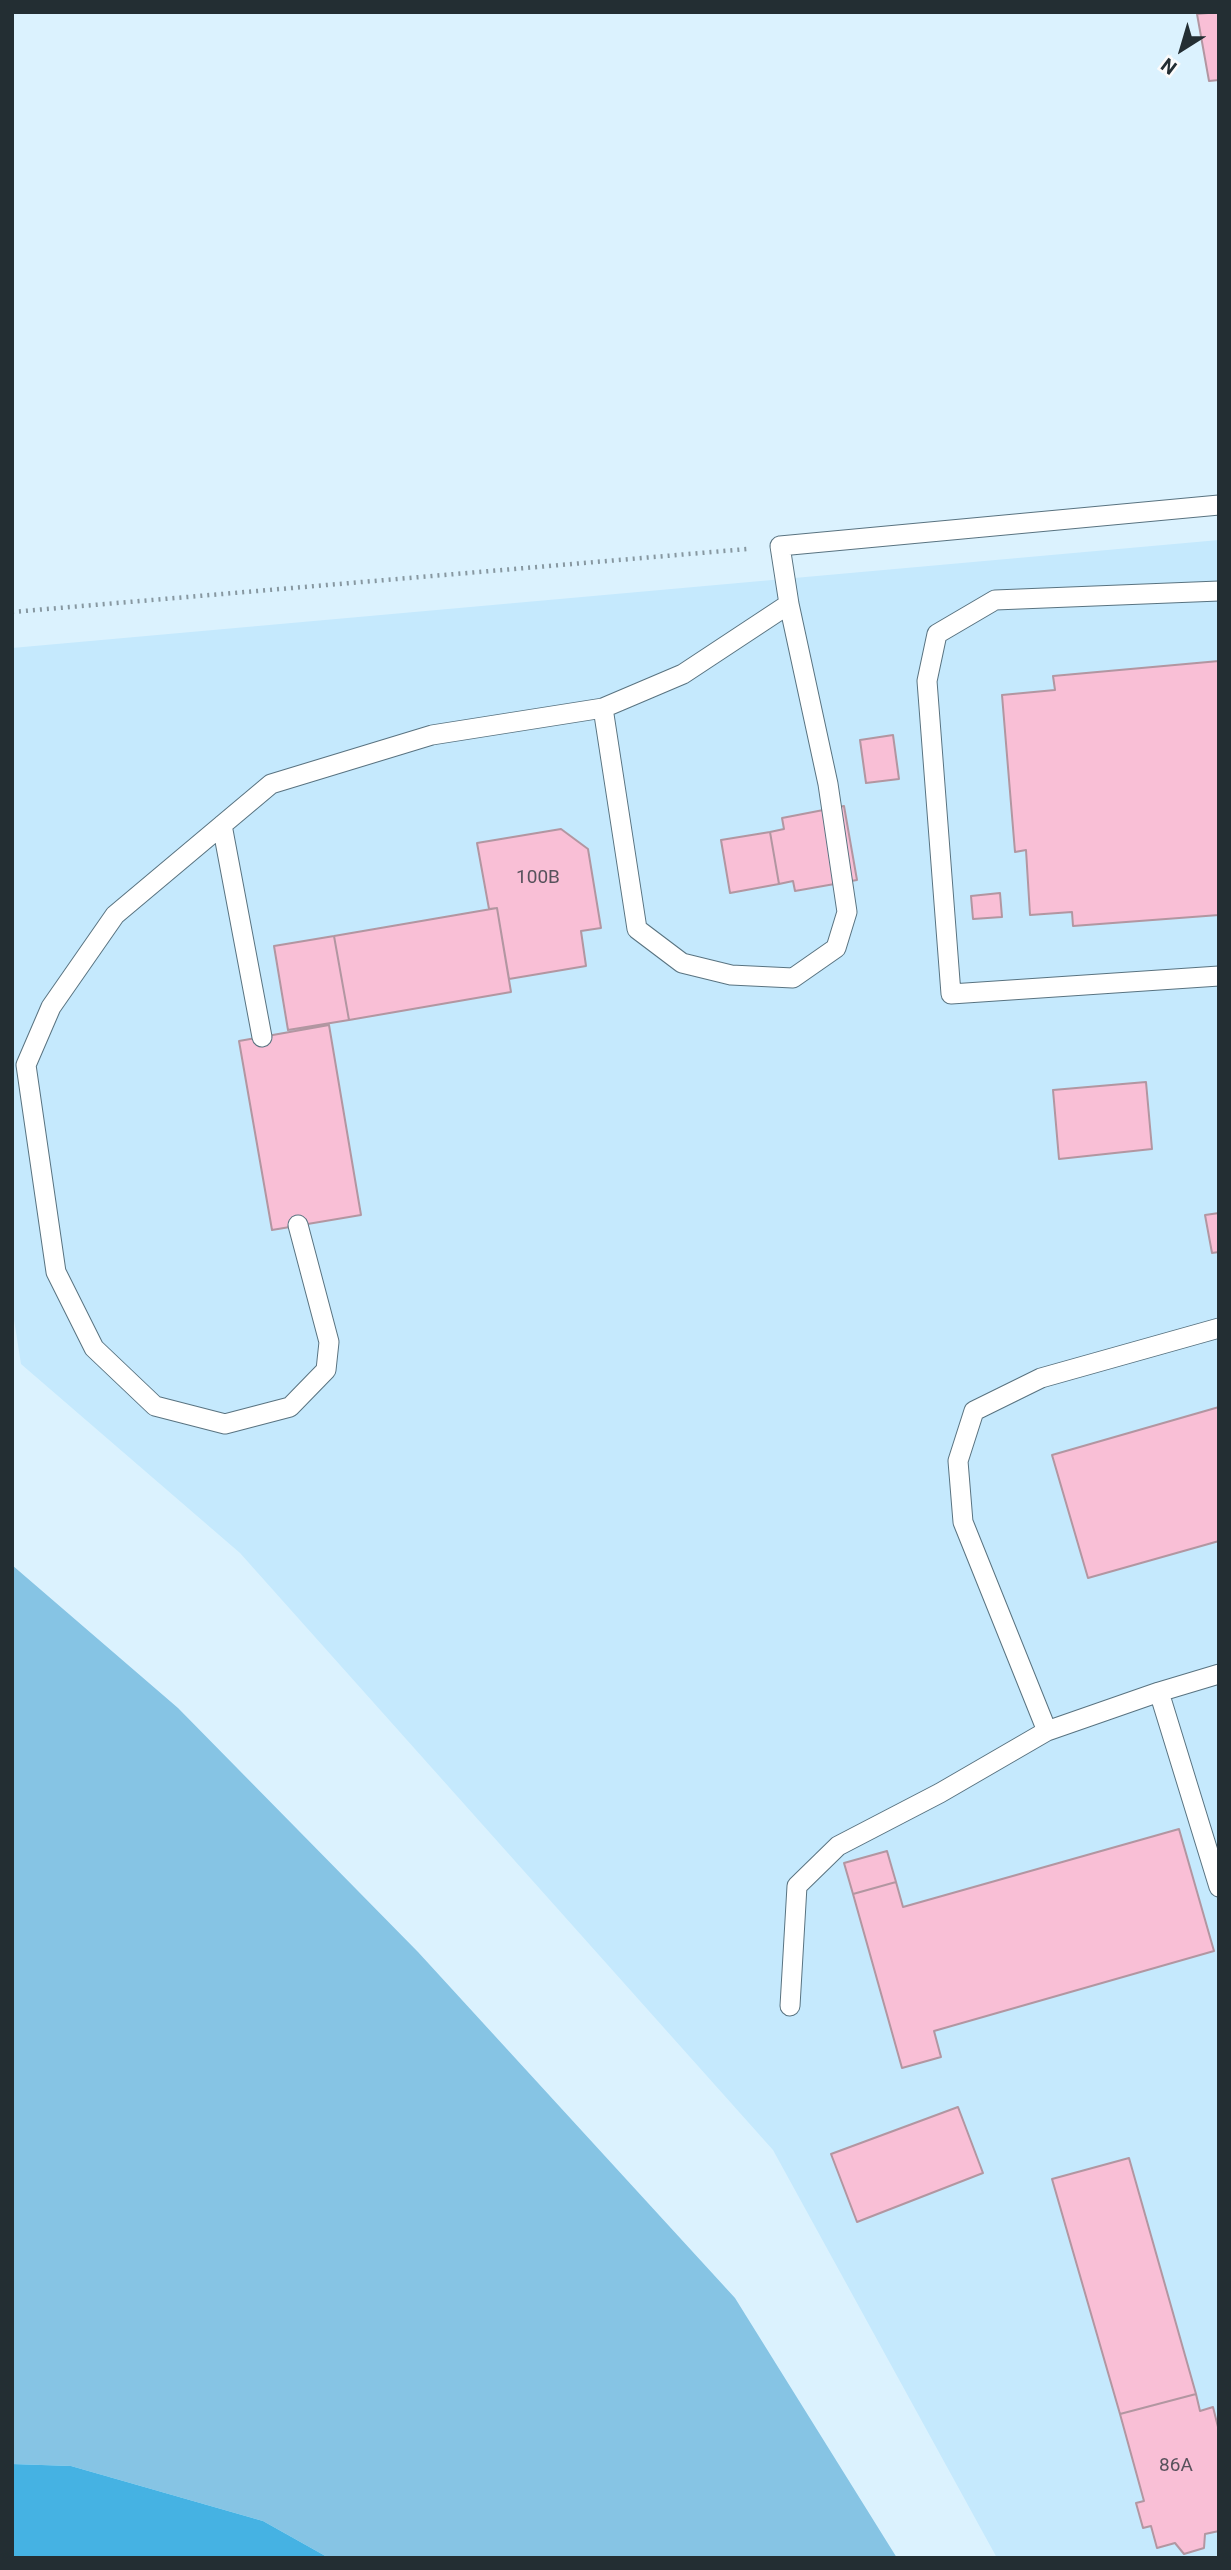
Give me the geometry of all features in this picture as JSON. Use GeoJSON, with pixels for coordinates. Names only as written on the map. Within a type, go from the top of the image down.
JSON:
{"type":"FeatureCollection","features":[{"type":"Feature","properties":{"kind":"lane"},"geometry":{"type":"LineString","coordinates":[[603,708],[637,929],[682,963],[731,975],[793,978],[836,948],[847,912],[828,784],[789,604],[780,546],[1219,505]]}},
{"type":"Feature","properties":{"kind":"lane"},"geometry":{"type":"LineString","coordinates":[[1219,590],[995,600],[937,634],[927,681],[951,994],[1219,976]]}},
{"type":"Feature","properties":{"kind":"lane"},"geometry":{"type":"LineString","coordinates":[[298,1226],[329,1342],[326,1370],[290,1408],[225,1424],[155,1406],[94,1348],[56,1272],[26,1065],[51,1007],[114,915],[271,784],[432,735],[603,708],[682,674],[789,604]]}},
{"type":"Feature","properties":{"kind":"lane"},"geometry":{"type":"LineString","coordinates":[[222,825],[262,1037]]}},
{"type":"Feature","properties":{"kind":"lane"},"geometry":{"type":"LineString","coordinates":[[1046,1731],[962,1522],[958,1461],[974,1412],[1041,1378],[1219,1328]]}},
{"type":"Feature","properties":{"kind":"lane"},"geometry":{"type":"LineString","coordinates":[[790,2006],[797,1886],[838,1846],[940,1794],[1046,1731],[1219,1674]]}},
{"type":"Feature","properties":{"kind":"lane"},"geometry":{"type":"LineString","coordinates":[[1159,1692],[1219,1887]]}},
{"type":"Feature","properties":{"kind":"path"},"geometry":{"type":"LineString","coordinates":[[12,611],[780,546]]}},
{"type":"Feature","properties":{"kind":"shaded area"},"geometry":{"type":"Polygon","coordinates":[[[1219,540],[1219,2558],[997,2558],[773,2150],[240,1553],[21,1364],[12,1307],[12,648],[1219,540]]]}},
{"type":"Feature","properties":{"kind":"shaded area"},"geometry":{"type":"Polygon","coordinates":[[[12,1565],[178,1708],[418,1952],[735,2298],[897,2558],[329,2558],[263,2521],[71,2466],[12,2464],[12,1565]]]}},
{"type":"Feature","properties":{"kind":"shaded area"},"geometry":{"type":"Polygon","coordinates":[[[12,2464],[71,2466],[263,2521],[329,2558],[12,2558],[12,2464]]]}},
{"type":"Feature","properties":{"kind":"building"},"geometry":{"type":"Polygon","coordinates":[[[1219,12],[1219,80],[1209,81],[1197,14],[1219,12]]]}},
{"type":"Feature","properties":{"kind":"building"},"geometry":{"type":"Polygon","coordinates":[[[1219,661],[1219,915],[1073,926],[1072,912],[1030,915],[1026,850],[1015,852],[1002,695],[1055,690],[1053,676],[1219,661]]]}},
{"type":"Feature","properties":{"kind":"building"},"geometry":{"type":"Polygon","coordinates":[[[893,735],[899,779],[866,783],[860,740],[893,735]]]}},
{"type":"Feature","properties":{"kind":"building"},"geometry":{"type":"Polygon","coordinates":[[[844,806],[857,880],[795,891],[793,881],[779,884],[770,832],[784,829],[782,818],[844,806]]]}},
{"type":"Feature","properties":{"kind":"building"},"geometry":{"type":"Polygon","coordinates":[[[561,829],[588,849],[601,928],[581,931],[586,966],[509,979],[497,908],[489,909],[477,843],[561,829]]]}},
{"type":"Feature","properties":{"kind":"building"},"geometry":{"type":"Polygon","coordinates":[[[770,832],[779,884],[730,893],[721,840],[770,832]]]}},
{"type":"Feature","properties":{"kind":"building"},"geometry":{"type":"Polygon","coordinates":[[[1000,893],[1002,917],[973,919],[971,896],[1000,893]]]}},
{"type":"Feature","properties":{"kind":"building"},"geometry":{"type":"Polygon","coordinates":[[[497,908],[511,992],[349,1020],[334,936],[497,908]]]}},
{"type":"Feature","properties":{"kind":"building"},"geometry":{"type":"Polygon","coordinates":[[[334,936],[349,1020],[288,1030],[274,946],[334,936]]]}},
{"type":"Feature","properties":{"kind":"building"},"geometry":{"type":"Polygon","coordinates":[[[329,1025],[361,1215],[272,1230],[239,1041],[329,1025]]]}},
{"type":"Feature","properties":{"kind":"building"},"geometry":{"type":"Polygon","coordinates":[[[1146,1082],[1152,1149],[1059,1159],[1053,1090],[1146,1082]]]}},
{"type":"Feature","properties":{"kind":"building"},"geometry":{"type":"Polygon","coordinates":[[[1219,1213],[1219,1252],[1212,1253],[1205,1215],[1219,1213]]]}},
{"type":"Feature","properties":{"kind":"building"},"geometry":{"type":"Polygon","coordinates":[[[1219,1407],[1219,1541],[1088,1578],[1052,1455],[1219,1407]]]}},
{"type":"Feature","properties":{"kind":"building"},"geometry":{"type":"Polygon","coordinates":[[[1179,1829],[1214,1951],[934,2031],[941,2057],[902,2068],[853,1894],[896,1882],[903,1907],[1179,1829]]]}},
{"type":"Feature","properties":{"kind":"building"},"geometry":{"type":"Polygon","coordinates":[[[887,1851],[896,1882],[853,1894],[844,1863],[887,1851]]]}},
{"type":"Feature","properties":{"kind":"building"},"geometry":{"type":"Polygon","coordinates":[[[958,2107],[983,2173],[857,2222],[831,2154],[958,2107]]]}},
{"type":"Feature","properties":{"kind":"building"},"geometry":{"type":"Polygon","coordinates":[[[1129,2158],[1196,2394],[1120,2414],[1052,2179],[1129,2158]]]}},
{"type":"Feature","properties":{"kind":"building"},"geometry":{"type":"Polygon","coordinates":[[[1196,2394],[1200,2411],[1213,2407],[1219,2431],[1219,2531],[1205,2534],[1204,2548],[1184,2554],[1175,2543],[1157,2548],[1151,2526],[1143,2528],[1136,2503],[1144,2501],[1120,2414],[1196,2394]]]}}]}
